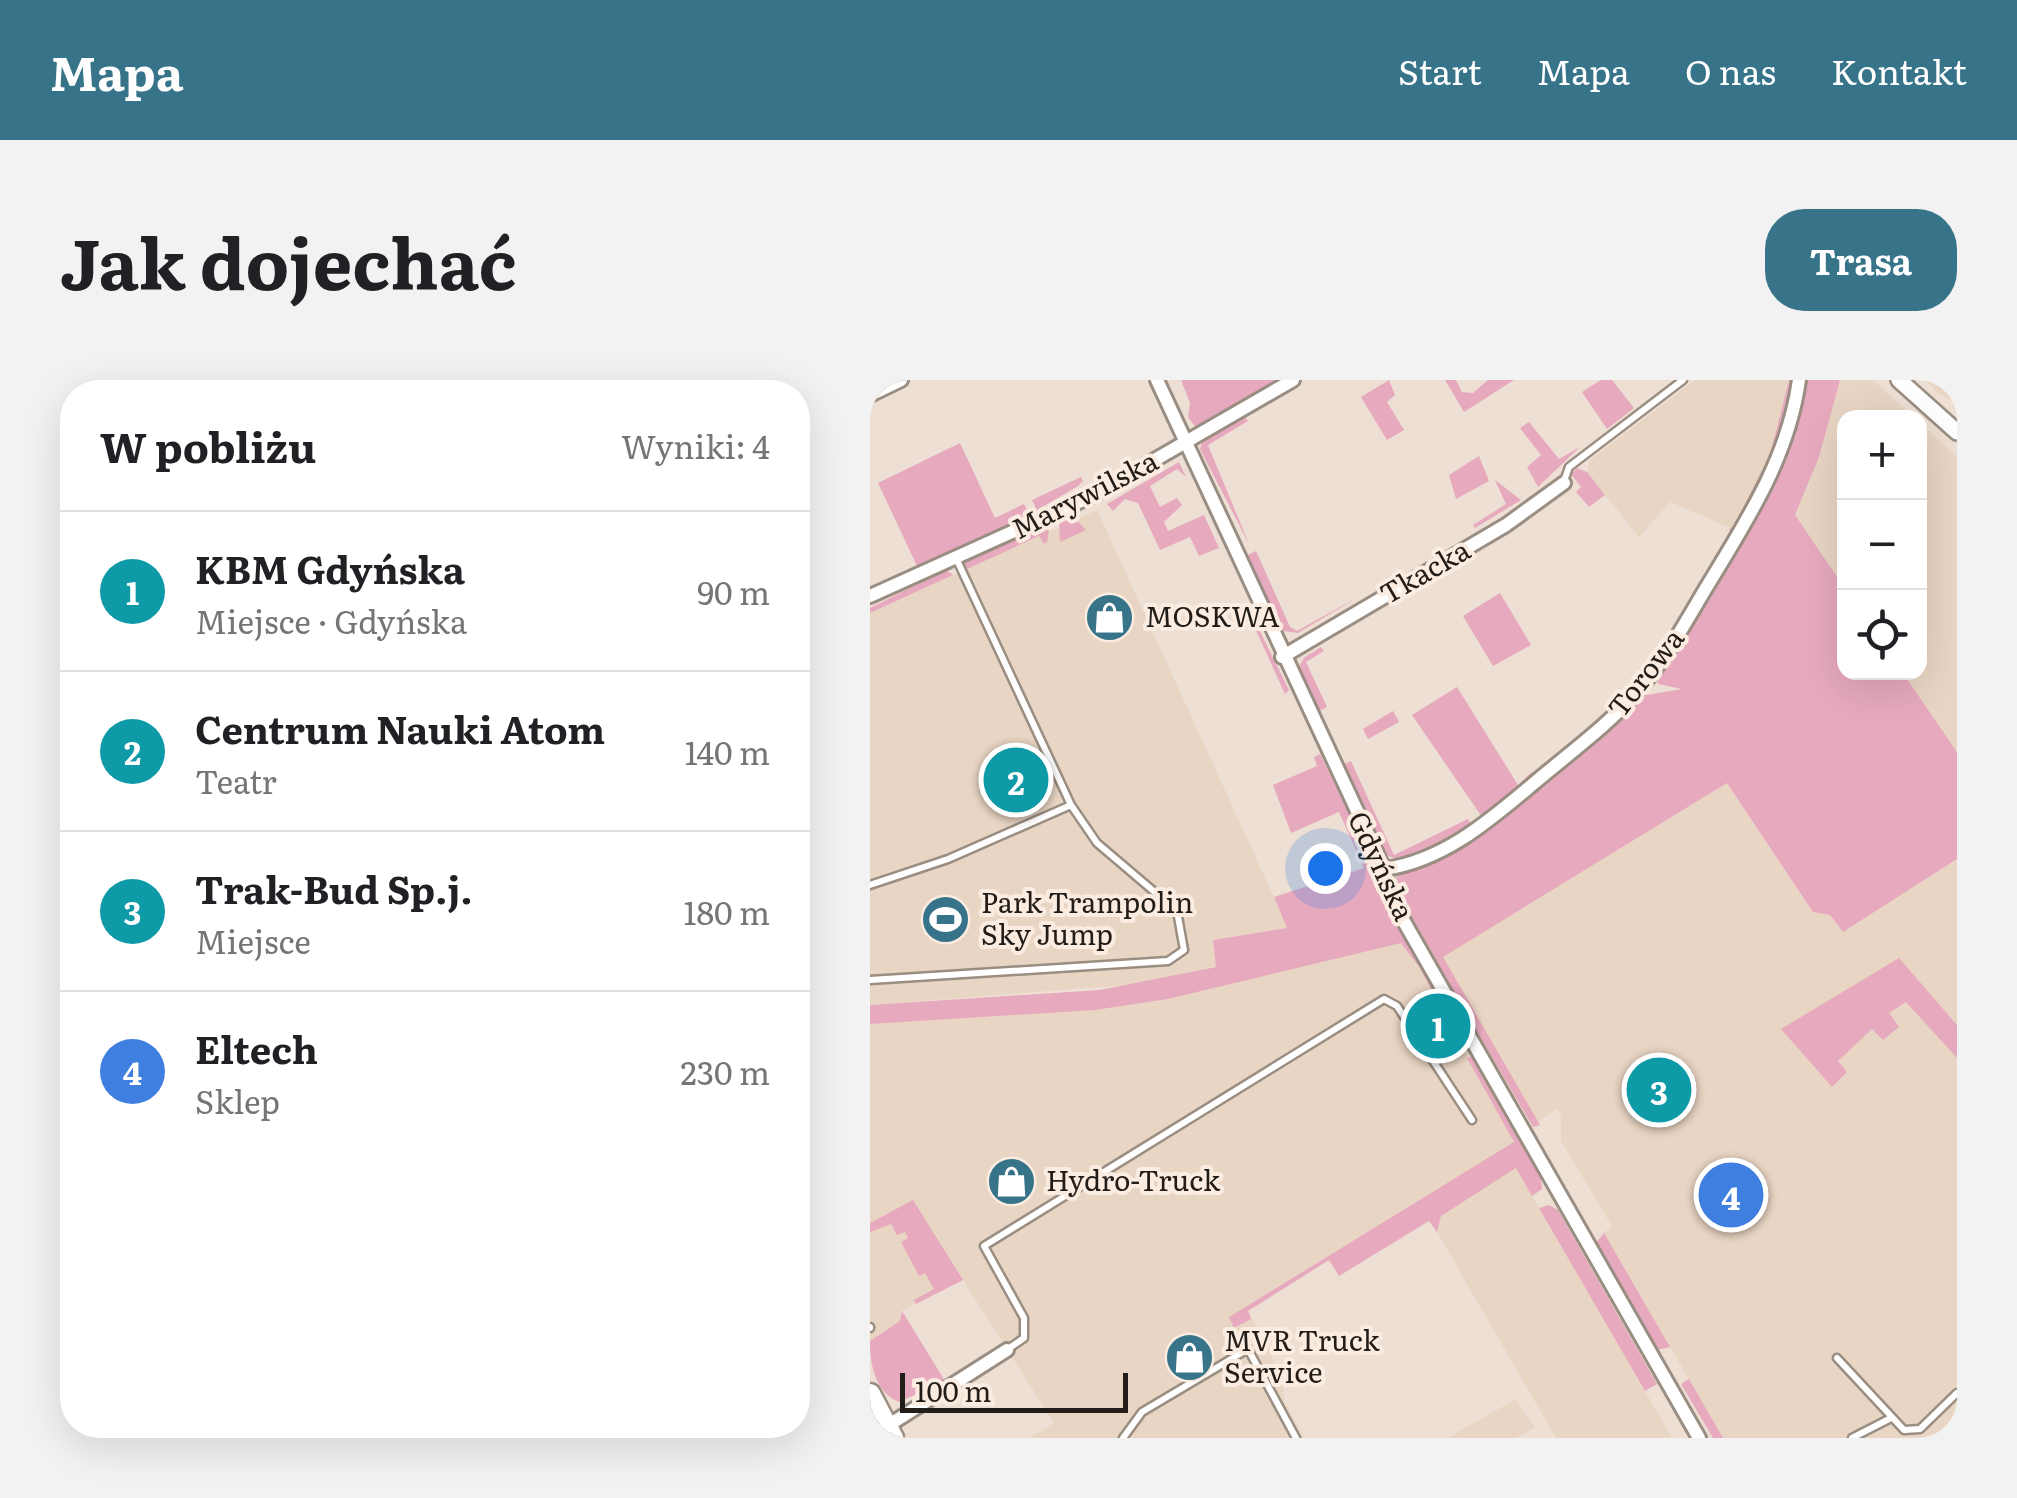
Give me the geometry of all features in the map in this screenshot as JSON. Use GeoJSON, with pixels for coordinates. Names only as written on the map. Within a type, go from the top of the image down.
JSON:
{"type":"FeatureCollection","features":[{"type":"Feature","properties":{"kind":"main road"},"geometry":{"type":"LineString","coordinates":[[870,1394],[878,1435]]}},
{"type":"Feature","properties":{"kind":"street"},"geometry":{"type":"LineString","coordinates":[[870,394],[901,380]]}},
{"type":"Feature","properties":{"kind":"street","name":"Gdyńska"},"geometry":{"type":"LineString","coordinates":[[1157,380],[1282,657],[1384,869],[1394,904],[1699,1438]]}},
{"type":"Feature","properties":{"kind":"street","name":"Marywilska"},"geometry":{"type":"LineString","coordinates":[[870,596],[1108,488],[1293,380]]}},
{"type":"Feature","properties":{"kind":"street","name":"Torowa"},"geometry":{"type":"LineString","coordinates":[[1384,869],[1427,858],[1487,822],[1608,722],[1637,692],[1688,617],[1768,482],[1789,431],[1800,380]]}},
{"type":"Feature","properties":{"kind":"street"},"geometry":{"type":"LineString","coordinates":[[1900,380],[1957,432]]}},
{"type":"Feature","properties":{"kind":"street","name":"Tkacka"},"geometry":{"type":"LineString","coordinates":[[1282,657],[1506,525],[1564,483]]}},
{"type":"Feature","properties":{"kind":"street"},"geometry":{"type":"LineString","coordinates":[[878,1435],[1007,1350]]}},
{"type":"Feature","properties":{"kind":"lane"},"geometry":{"type":"LineString","coordinates":[[1564,483],[1568,467],[1683,380]]}},
{"type":"Feature","properties":{"kind":"lane"},"geometry":{"type":"LineString","coordinates":[[870,980],[1180,957],[1184,946],[1177,912],[1097,844],[1071,805],[956,558]]}},
{"type":"Feature","properties":{"kind":"lane"},"geometry":{"type":"LineString","coordinates":[[870,885],[948,858],[1071,805]]}},
{"type":"Feature","properties":{"kind":"lane"},"geometry":{"type":"LineString","coordinates":[[1007,1350],[1024,1338],[1026,1323],[984,1246],[1384,999],[1397,1006],[1472,1120]]}},
{"type":"Feature","properties":{"kind":"lane"},"geometry":{"type":"LineString","coordinates":[[1433,1060],[1471,1037]]}},
{"type":"Feature","properties":{"kind":"lane"},"geometry":{"type":"LineString","coordinates":[[1123,1438],[1142,1412],[1248,1348],[1296,1438]]}},
{"type":"Feature","properties":{"kind":"lane"},"geometry":{"type":"LineString","coordinates":[[1837,1358],[1904,1430],[1915,1431],[1957,1393]]}},
{"type":"Feature","properties":{"kind":"lane"},"geometry":{"type":"LineString","coordinates":[[1852,1438],[1891,1418]]}},
{"type":"Feature","properties":{"kind":"shaded area"},"geometry":{"type":"Polygon","coordinates":[[[1181,380],[1280,380],[1197,429],[1188,417],[1190,403],[1181,380]]]}},
{"type":"Feature","properties":{"kind":"shaded area"},"geometry":{"type":"Polygon","coordinates":[[[1389,380],[1395,395],[1387,402],[1404,430],[1387,440],[1361,397],[1389,380]]]}},
{"type":"Feature","properties":{"kind":"shaded area"},"geometry":{"type":"Polygon","coordinates":[[[1445,380],[1456,380],[1462,392],[1473,393],[1488,380],[1514,380],[1464,412],[1445,380]]]}},
{"type":"Feature","properties":{"kind":"shaded area"},"geometry":{"type":"Polygon","coordinates":[[[1601,380],[1612,380],[1634,408],[1607,429],[1582,392],[1601,380]]]}},
{"type":"Feature","properties":{"kind":"shaded area"},"geometry":{"type":"Polygon","coordinates":[[[1695,380],[1789,380],[1770,455],[1733,529],[1670,502],[1639,537],[1587,472],[1590,460],[1695,380]]]}},
{"type":"Feature","properties":{"kind":"shaded area"},"geometry":{"type":"Polygon","coordinates":[[[1789,380],[1793,380],[1770,458],[1734,531],[1728,529],[1733,528],[1770,455],[1789,380]]]}},
{"type":"Feature","properties":{"kind":"shaded area"},"geometry":{"type":"Polygon","coordinates":[[[1806,380],[1840,380],[1819,457],[1795,515],[1837,577],[1837,680],[1908,680],[1957,752],[1957,859],[1843,932],[1830,915],[1813,912],[1727,783],[1443,957],[1540,1125],[1533,1127],[1401,903],[1395,885],[1398,872],[1437,861],[1472,839],[1594,742],[1641,696],[1682,689],[1658,684],[1657,674],[1746,533],[1783,459],[1806,380]]]}},
{"type":"Feature","properties":{"kind":"shaded area"},"geometry":{"type":"Polygon","coordinates":[[[1840,380],[1873,380],[1906,410],[1837,410],[1837,577],[1795,515],[1819,457],[1840,380]]]}},
{"type":"Feature","properties":{"kind":"shaded area"},"geometry":{"type":"Polygon","coordinates":[[[1925,380],[1957,380],[1957,403],[1939,394],[1925,380]]]}},
{"type":"Feature","properties":{"kind":"shaded area"},"geometry":{"type":"Polygon","coordinates":[[[1244,416],[1248,421],[1208,445],[1249,544],[1200,449],[1203,440],[1244,416]]]}},
{"type":"Feature","properties":{"kind":"shaded area"},"geometry":{"type":"Polygon","coordinates":[[[1529,422],[1559,459],[1580,447],[1538,487],[1527,467],[1541,455],[1520,428],[1529,422]]]}},
{"type":"Feature","properties":{"kind":"shaded area"},"geometry":{"type":"Polygon","coordinates":[[[1927,429],[1957,457],[1957,752],[1908,680],[1927,680],[1927,429]]]}},
{"type":"Feature","properties":{"kind":"shaded area"},"geometry":{"type":"Polygon","coordinates":[[[960,443],[995,518],[1024,504],[1030,516],[917,566],[878,483],[960,443]]]}},
{"type":"Feature","properties":{"kind":"shaded area"},"geometry":{"type":"Polygon","coordinates":[[[1479,456],[1489,481],[1456,499],[1449,475],[1479,456]]]}},
{"type":"Feature","properties":{"kind":"shaded area"},"geometry":{"type":"Polygon","coordinates":[[[1179,462],[1186,477],[1177,469],[1150,486],[1160,507],[1177,498],[1182,505],[1164,522],[1168,531],[1204,515],[1219,548],[1199,556],[1190,537],[1160,550],[1138,503],[1125,499],[1113,511],[1107,504],[1179,462]]]}},
{"type":"Feature","properties":{"kind":"shaded area"},"geometry":{"type":"Polygon","coordinates":[[[1577,468],[1587,472],[1605,495],[1589,507],[1576,492],[1581,487],[1571,474],[1577,468]]]}},
{"type":"Feature","properties":{"kind":"shaded area"},"geometry":{"type":"Polygon","coordinates":[[[1081,477],[1083,481],[1078,486],[1037,510],[1032,500],[1081,477]]]}},
{"type":"Feature","properties":{"kind":"shaded area"},"geometry":{"type":"Polygon","coordinates":[[[1495,480],[1521,500],[1475,528],[1473,525],[1506,504],[1495,480]]]}},
{"type":"Feature","properties":{"kind":"shaded area"},"geometry":{"type":"Polygon","coordinates":[[[1097,510],[1288,928],[1214,940],[1217,966],[1137,984],[870,1005],[870,613],[1097,510]]]}},
{"type":"Feature","properties":{"kind":"shaded area"},"geometry":{"type":"Polygon","coordinates":[[[1074,517],[1086,530],[1060,542],[1059,518],[1074,517]]]}},
{"type":"Feature","properties":{"kind":"shaded area"},"geometry":{"type":"Polygon","coordinates":[[[1044,525],[1049,531],[1044,544],[1039,536],[967,569],[963,561],[1044,525]]]}},
{"type":"Feature","properties":{"kind":"shaded area"},"geometry":{"type":"Polygon","coordinates":[[[1256,551],[1290,627],[1297,631],[1358,597],[1298,633],[1277,630],[1244,557],[1256,551]]]}},
{"type":"Feature","properties":{"kind":"shaded area"},"geometry":{"type":"Polygon","coordinates":[[[946,570],[953,575],[870,613],[870,608],[946,570]]]}},
{"type":"Feature","properties":{"kind":"shaded area"},"geometry":{"type":"Polygon","coordinates":[[[1500,593],[1531,645],[1493,666],[1463,616],[1500,593]]]}},
{"type":"Feature","properties":{"kind":"shaded area"},"geometry":{"type":"Polygon","coordinates":[[[1247,611],[1289,690],[1285,694],[1247,611]]]}},
{"type":"Feature","properties":{"kind":"shaded area"},"geometry":{"type":"Polygon","coordinates":[[[1321,647],[1324,651],[1306,662],[1327,707],[1315,713],[1296,671],[1305,657],[1321,647]]]}},
{"type":"Feature","properties":{"kind":"shaded area"},"geometry":{"type":"Polygon","coordinates":[[[1457,687],[1518,785],[1532,772],[1536,776],[1482,817],[1412,715],[1457,687]]]}},
{"type":"Feature","properties":{"kind":"shaded area"},"geometry":{"type":"Polygon","coordinates":[[[1393,711],[1399,722],[1368,739],[1363,729],[1393,711]]]}},
{"type":"Feature","properties":{"kind":"shaded area"},"geometry":{"type":"Polygon","coordinates":[[[1320,754],[1370,857],[1384,902],[1460,1032],[1455,1036],[1420,968],[1401,943],[1168,999],[1095,1010],[870,1024],[870,1005],[1100,990],[1216,967],[1213,940],[1287,928],[1274,897],[1364,868],[1339,812],[1291,833],[1273,785],[1317,766],[1314,757],[1320,754]]]}},
{"type":"Feature","properties":{"kind":"shaded area"},"geometry":{"type":"Polygon","coordinates":[[[1351,761],[1394,855],[1468,819],[1471,825],[1417,857],[1393,858],[1382,853],[1341,766],[1351,761]]]}},
{"type":"Feature","properties":{"kind":"shaded area"},"geometry":{"type":"Polygon","coordinates":[[[1727,783],[1813,912],[1830,915],[1843,932],[1957,859],[1957,1438],[1723,1438],[1604,1233],[1612,1226],[1561,1141],[1561,1115],[1556,1109],[1538,1122],[1442,957],[1727,783]]]}},
{"type":"Feature","properties":{"kind":"shaded area","name":"Hydro-Truck"},"geometry":{"type":"Polygon","coordinates":[[[1402,942],[1421,969],[1515,1142],[1246,1306],[1283,1379],[1284,1401],[1305,1438],[1030,1438],[1054,1423],[963,1280],[902,1310],[900,1321],[870,1341],[870,1024],[1095,1010],[1168,999],[1402,942]]]}},
{"type":"Feature","properties":{"kind":"shaded area"},"geometry":{"type":"Polygon","coordinates":[[[1899,958],[1957,1025],[1957,1058],[1906,1002],[1889,1013],[1899,1027],[1883,1040],[1872,1029],[1838,1061],[1847,1072],[1832,1087],[1781,1029],[1899,958]]]}},
{"type":"Feature","properties":{"kind":"shaded area"},"geometry":{"type":"Polygon","coordinates":[[[1473,1056],[1541,1178],[1542,1189],[1532,1196],[1516,1168],[1441,1216],[1437,1232],[1429,1221],[1339,1276],[1329,1260],[1248,1311],[1251,1319],[1234,1328],[1229,1317],[1514,1142],[1467,1058],[1473,1056]]]}},
{"type":"Feature","properties":{"kind":"shaded area"},"geometry":{"type":"Polygon","coordinates":[[[1516,1168],[1672,1438],[1556,1438],[1437,1232],[1441,1216],[1516,1168]]]}},
{"type":"Feature","properties":{"kind":"shaded area"},"geometry":{"type":"Polygon","coordinates":[[[913,1200],[963,1280],[916,1304],[914,1300],[934,1289],[925,1273],[919,1276],[901,1242],[908,1238],[905,1232],[897,1235],[891,1224],[870,1232],[870,1223],[913,1200]]]}},
{"type":"Feature","properties":{"kind":"shaded area"},"geometry":{"type":"Polygon","coordinates":[[[1549,1205],[1558,1210],[1657,1384],[1645,1391],[1539,1208],[1549,1205]]]}},
{"type":"Feature","properties":{"kind":"shaded area"},"geometry":{"type":"Polygon","coordinates":[[[1604,1233],[1670,1347],[1657,1350],[1595,1244],[1604,1233]]]}},
{"type":"Feature","properties":{"kind":"shaded area"},"geometry":{"type":"Polygon","coordinates":[[[902,1311],[945,1381],[899,1402],[879,1385],[870,1341],[900,1321],[902,1311]]]}},
{"type":"Feature","properties":{"kind":"shaded area"},"geometry":{"type":"Polygon","coordinates":[[[1689,1379],[1723,1438],[1713,1438],[1681,1384],[1689,1379]]]}},
{"type":"Feature","properties":{"kind":"shaded area"},"geometry":{"type":"Polygon","coordinates":[[[1515,1400],[1535,1427],[1516,1438],[1447,1438],[1515,1400]]]}},
{"type":"Feature","properties":{"kind":"place","name":"MOSKWA"},"geometry":{"type":"Point","coordinates":[1110,617]}},
{"type":"Feature","properties":{"kind":"place","name":"Centrum Nauki Atom"},"geometry":{"type":"Point","coordinates":[1016,780]}},
{"type":"Feature","properties":{"kind":"place","name":"Park Trampolin Sky Jump"},"geometry":{"type":"Point","coordinates":[946,919]}},
{"type":"Feature","properties":{"kind":"place","name":"KBM Gdyńska"},"geometry":{"type":"Point","coordinates":[1438,1026]}},
{"type":"Feature","properties":{"kind":"place","name":"Trak-Bud Sp.j."},"geometry":{"type":"Point","coordinates":[1659,1090]}},
{"type":"Feature","properties":{"kind":"place","name":"Hydro-Truck"},"geometry":{"type":"Point","coordinates":[1011,1181]}},
{"type":"Feature","properties":{"kind":"place","name":"Eltech"},"geometry":{"type":"Point","coordinates":[1731,1195]}},
{"type":"Feature","properties":{"kind":"place","name":"MVR Truck Service"},"geometry":{"type":"Point","coordinates":[1189,1357]}}]}
